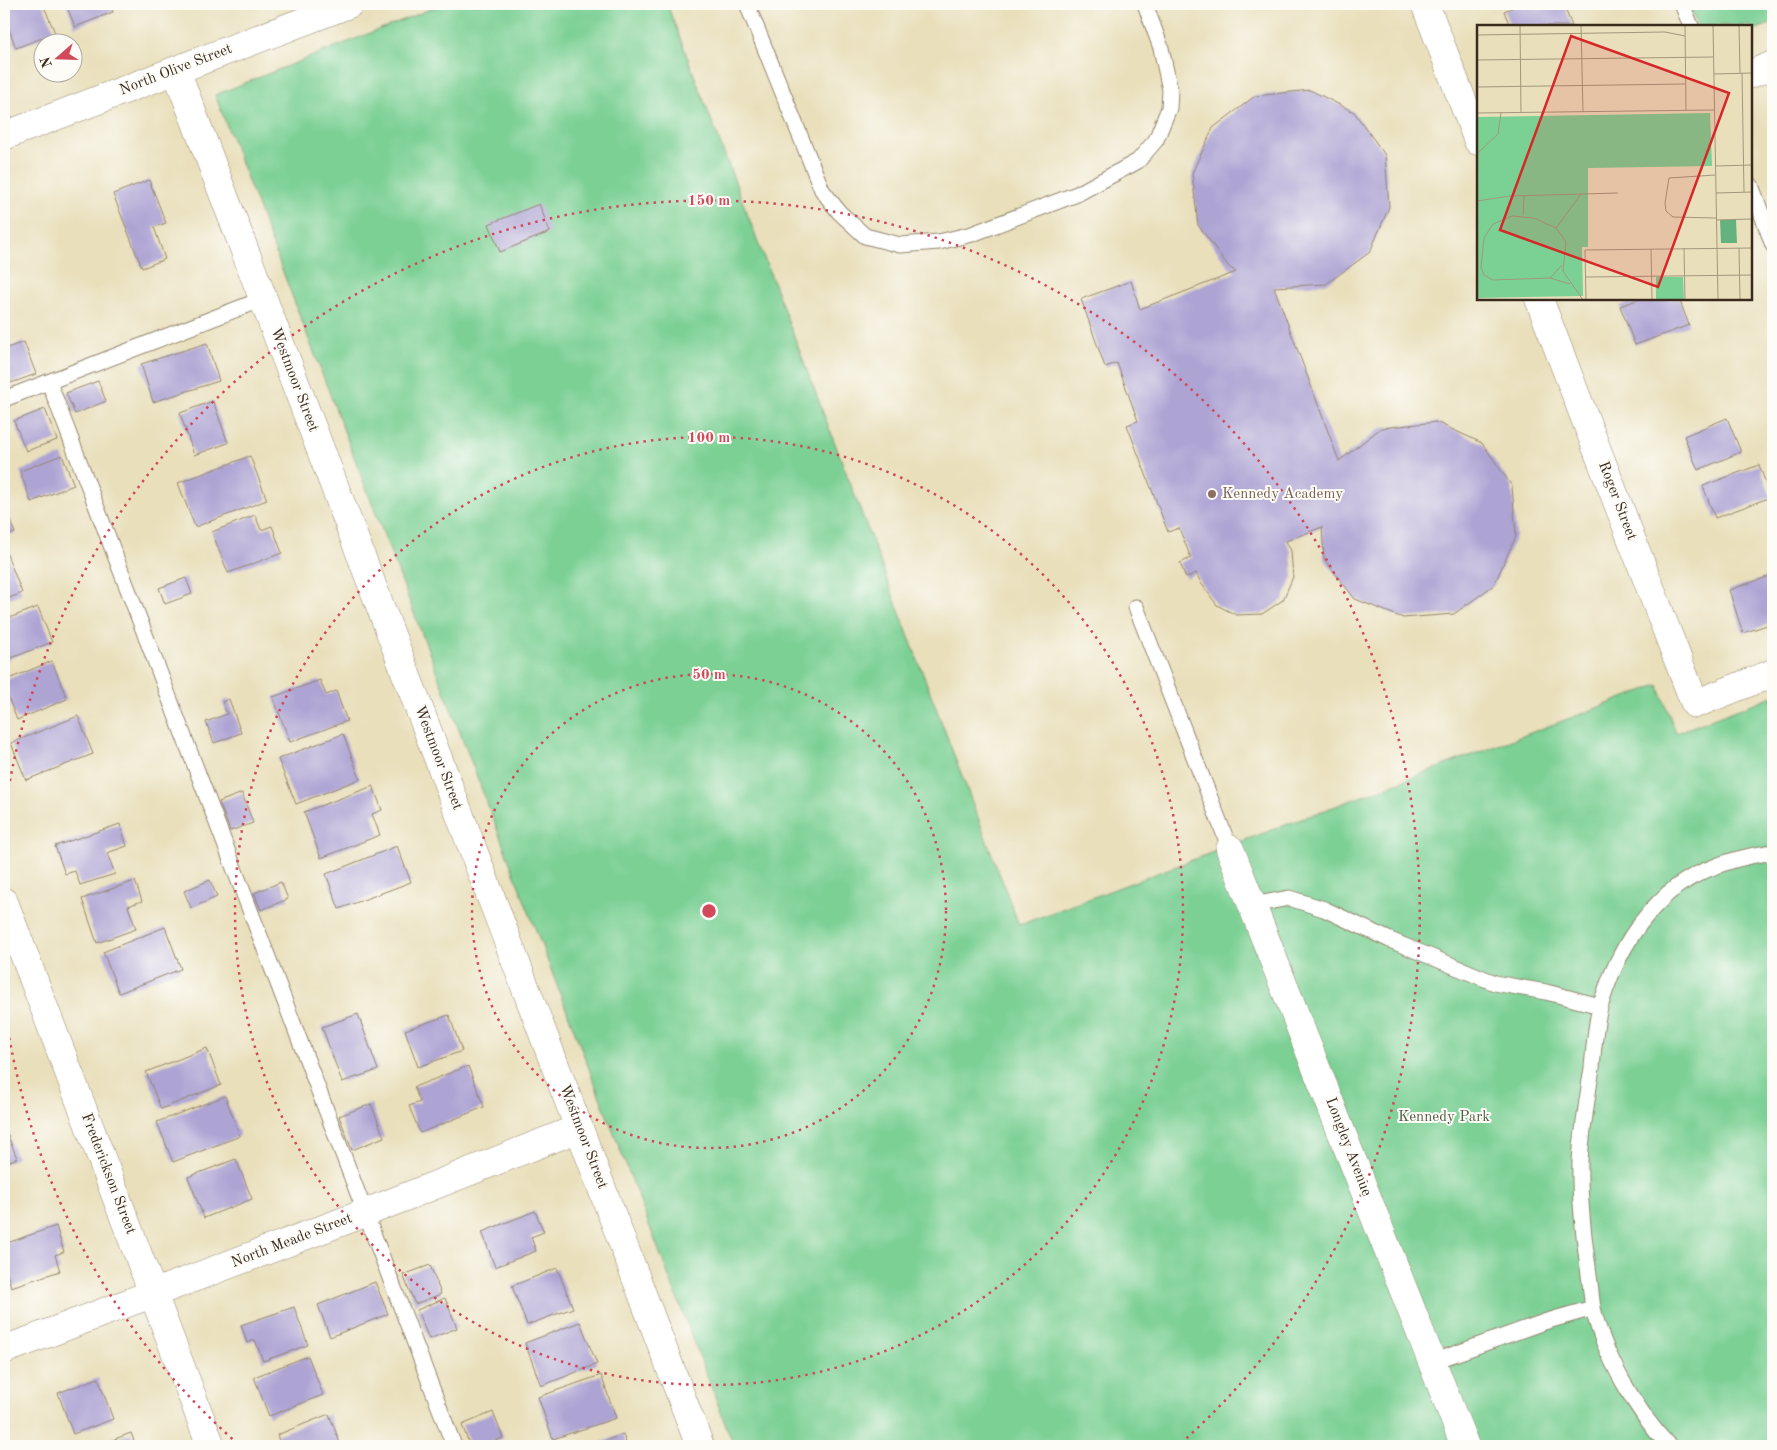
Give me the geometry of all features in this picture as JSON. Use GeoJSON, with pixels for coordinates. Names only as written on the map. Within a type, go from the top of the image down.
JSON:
{"type":"FeatureCollection","features":[{"type":"Feature","properties":{"kind":"street","name":"North Olive Street"},"geometry":{"type":"LineString","coordinates":[[4,136],[349,4]]}},
{"type":"Feature","properties":{"kind":"street"},"geometry":{"type":"LineString","coordinates":[[1425,4],[1477,138]]}},
{"type":"Feature","properties":{"kind":"street"},"geometry":{"type":"LineString","coordinates":[[1752,74],[1773,65]]}},
{"type":"Feature","properties":{"kind":"street","name":"Westmoor Street"},"geometry":{"type":"LineString","coordinates":[[176,70],[700,1446]]}},
{"type":"Feature","properties":{"kind":"street","name":"Roger Street"},"geometry":{"type":"LineString","coordinates":[[1539,300],[1695,704],[1773,673]]}},
{"type":"Feature","properties":{"kind":"street","name":"Longley Avenue"},"geometry":{"type":"LineString","coordinates":[[1230,849],[1465,1446]]}},
{"type":"Feature","properties":{"kind":"street","name":"Frederickson Street"},"geometry":{"type":"LineString","coordinates":[[4,902],[211,1446]]}},
{"type":"Feature","properties":{"kind":"street","name":"North Meade Street"},"geometry":{"type":"LineString","coordinates":[[4,1350],[365,1213],[579,1128]]}},
{"type":"Feature","properties":{"kind":"lane"},"geometry":{"type":"LineString","coordinates":[[747,4],[822,190],[839,212],[865,236],[900,245],[939,242],[972,234],[1077,194],[1138,160],[1156,140],[1169,108],[1170,90],[1161,48],[1145,4]]}},
{"type":"Feature","properties":{"kind":"lane"},"geometry":{"type":"LineString","coordinates":[[1682,4],[1691,25]]}},
{"type":"Feature","properties":{"kind":"lane"},"geometry":{"type":"LineString","coordinates":[[1752,188],[1773,245]]}},
{"type":"Feature","properties":{"kind":"lane"},"geometry":{"type":"LineString","coordinates":[[4,398],[263,299]]}},
{"type":"Feature","properties":{"kind":"lane"},"geometry":{"type":"LineString","coordinates":[[49,382],[454,1446]]}},
{"type":"Feature","properties":{"kind":"lane"},"geometry":{"type":"LineString","coordinates":[[1136,607],[1230,849]]}},
{"type":"Feature","properties":{"kind":"lane"},"geometry":{"type":"LineString","coordinates":[[1668,1446],[1655,1432],[1629,1394],[1603,1338],[1593,1308],[1581,1214],[1580,1163],[1600,1006],[1613,970],[1632,936],[1658,903],[1684,880],[1710,867],[1773,852]]}},
{"type":"Feature","properties":{"kind":"lane"},"geometry":{"type":"LineString","coordinates":[[1253,905],[1289,898],[1324,908],[1390,940],[1494,983],[1546,992],[1600,1006]]}},
{"type":"Feature","properties":{"kind":"lane"},"geometry":{"type":"LineString","coordinates":[[1432,1362],[1544,1322],[1593,1308]]}},
{"type":"Feature","properties":{"kind":"green space","name":"Kennedy Park"},"geometry":{"type":"Polygon","coordinates":[[[443,4],[667,4],[1019,925],[1658,685],[1676,733],[1773,696],[1773,1446],[734,1446],[215,95],[443,4]]]}},
{"type":"Feature","properties":{"kind":"green space"},"geometry":{"type":"Polygon","coordinates":[[[1689,4],[1773,4],[1773,23],[1752,31],[1752,25],[1697,25],[1689,4]]]}},
{"type":"Feature","properties":{"kind":"building"},"geometry":{"type":"Polygon","coordinates":[[[4,4],[43,4],[55,32],[32,32],[32,42],[16,48],[4,16],[4,4]]]}},
{"type":"Feature","properties":{"kind":"building"},"geometry":{"type":"Polygon","coordinates":[[[66,4],[110,4],[113,12],[75,27],[66,4]]]}},
{"type":"Feature","properties":{"kind":"building"},"geometry":{"type":"Polygon","coordinates":[[[1522,4],[1563,4],[1572,25],[1510,25],[1504,11],[1522,4]]]}},
{"type":"Feature","properties":{"kind":"building"},"geometry":{"type":"Polygon","coordinates":[[[1310,90],[1354,112],[1385,155],[1389,207],[1370,252],[1326,284],[1274,287],[1339,461],[1381,428],[1436,422],[1482,443],[1512,486],[1516,536],[1494,585],[1454,614],[1403,618],[1355,599],[1324,559],[1322,527],[1286,541],[1291,551],[1293,577],[1283,600],[1262,614],[1236,615],[1217,605],[1196,573],[1186,578],[1180,563],[1191,558],[1179,528],[1168,532],[1127,425],[1138,421],[1117,363],[1105,367],[1081,299],[1131,281],[1140,309],[1236,272],[1229,267],[1198,225],[1192,173],[1213,128],[1255,96],[1310,90]]]}},
{"type":"Feature","properties":{"kind":"building"},"geometry":{"type":"Polygon","coordinates":[[[149,180],[166,223],[154,227],[165,259],[142,268],[113,194],[149,180]]]}},
{"type":"Feature","properties":{"kind":"building"},"geometry":{"type":"Polygon","coordinates":[[[539,204],[550,232],[500,252],[489,224],[539,204]]]}},
{"type":"Feature","properties":{"kind":"building"},"geometry":{"type":"Polygon","coordinates":[[[1637,300],[1679,300],[1689,325],[1635,345],[1620,306],[1637,300]]]}},
{"type":"Feature","properties":{"kind":"building"},"geometry":{"type":"Polygon","coordinates":[[[24,342],[36,374],[11,383],[4,364],[4,349],[24,342]]]}},
{"type":"Feature","properties":{"kind":"building"},"geometry":{"type":"Polygon","coordinates":[[[207,343],[219,381],[153,402],[141,364],[207,343]]]}},
{"type":"Feature","properties":{"kind":"building"},"geometry":{"type":"Polygon","coordinates":[[[98,381],[106,401],[75,414],[66,393],[98,381]]]}},
{"type":"Feature","properties":{"kind":"building"},"geometry":{"type":"Polygon","coordinates":[[[213,401],[228,443],[194,455],[180,413],[213,401]]]}},
{"type":"Feature","properties":{"kind":"building"},"geometry":{"type":"Polygon","coordinates":[[[45,409],[57,440],[26,451],[14,421],[45,409]]]}},
{"type":"Feature","properties":{"kind":"building"},"geometry":{"type":"Polygon","coordinates":[[[1727,418],[1741,452],[1698,470],[1684,436],[1727,418]]]}},
{"type":"Feature","properties":{"kind":"building"},"geometry":{"type":"Polygon","coordinates":[[[62,455],[74,485],[31,502],[20,471],[62,455]]]}},
{"type":"Feature","properties":{"kind":"building"},"geometry":{"type":"Polygon","coordinates":[[[250,456],[267,500],[195,527],[178,483],[250,456]]]}},
{"type":"Feature","properties":{"kind":"building"},"geometry":{"type":"Polygon","coordinates":[[[1759,465],[1771,497],[1715,518],[1703,486],[1759,465]]]}},
{"type":"Feature","properties":{"kind":"building"},"geometry":{"type":"Polygon","coordinates":[[[4,504],[15,533],[4,537],[4,504]]]}},
{"type":"Feature","properties":{"kind":"building"},"geometry":{"type":"Polygon","coordinates":[[[255,515],[261,530],[272,526],[282,553],[228,573],[212,532],[255,515]]]}},
{"type":"Feature","properties":{"kind":"building"},"geometry":{"type":"Polygon","coordinates":[[[6,552],[22,593],[4,600],[4,553],[6,552]]]}},
{"type":"Feature","properties":{"kind":"building"},"geometry":{"type":"Polygon","coordinates":[[[1773,575],[1773,623],[1743,633],[1729,590],[1773,575]]]}},
{"type":"Feature","properties":{"kind":"building"},"geometry":{"type":"Polygon","coordinates":[[[186,578],[192,594],[165,604],[159,588],[186,578]]]}},
{"type":"Feature","properties":{"kind":"building"},"geometry":{"type":"Polygon","coordinates":[[[38,607],[52,642],[4,661],[4,620],[38,607]]]}},
{"type":"Feature","properties":{"kind":"building"},"geometry":{"type":"Polygon","coordinates":[[[52,661],[67,699],[17,720],[4,687],[4,681],[52,661]]]}},
{"type":"Feature","properties":{"kind":"building"},"geometry":{"type":"Polygon","coordinates":[[[320,680],[326,695],[336,691],[347,721],[290,742],[273,697],[320,680]]]}},
{"type":"Feature","properties":{"kind":"building"},"geometry":{"type":"Polygon","coordinates":[[[229,699],[241,733],[214,743],[206,722],[227,714],[222,702],[229,699]]]}},
{"type":"Feature","properties":{"kind":"building"},"geometry":{"type":"Polygon","coordinates":[[[78,716],[93,754],[26,780],[11,743],[78,716]]]}},
{"type":"Feature","properties":{"kind":"building"},"geometry":{"type":"Polygon","coordinates":[[[343,734],[360,779],[296,804],[278,759],[343,734]]]}},
{"type":"Feature","properties":{"kind":"building"},"geometry":{"type":"Polygon","coordinates":[[[373,786],[382,810],[372,814],[380,835],[321,858],[304,812],[373,786]]]}},
{"type":"Feature","properties":{"kind":"building"},"geometry":{"type":"Polygon","coordinates":[[[242,793],[253,823],[230,831],[219,802],[242,793]]]}},
{"type":"Feature","properties":{"kind":"building"},"geometry":{"type":"Polygon","coordinates":[[[120,824],[127,846],[107,853],[115,874],[80,885],[75,871],[65,874],[55,846],[120,824]]]}},
{"type":"Feature","properties":{"kind":"building"},"geometry":{"type":"Polygon","coordinates":[[[397,846],[411,882],[339,909],[326,874],[397,846]]]}},
{"type":"Feature","properties":{"kind":"building"},"geometry":{"type":"Polygon","coordinates":[[[210,880],[217,897],[191,908],[184,891],[210,880]]]}},
{"type":"Feature","properties":{"kind":"building"},"geometry":{"type":"Polygon","coordinates":[[[135,881],[142,901],[128,906],[136,929],[97,943],[82,899],[135,881]]]}},
{"type":"Feature","properties":{"kind":"building"},"geometry":{"type":"Polygon","coordinates":[[[281,882],[288,899],[261,910],[254,893],[281,882]]]}},
{"type":"Feature","properties":{"kind":"building"},"geometry":{"type":"Polygon","coordinates":[[[165,927],[181,969],[119,993],[103,952],[165,927]]]}},
{"type":"Feature","properties":{"kind":"building"},"geometry":{"type":"Polygon","coordinates":[[[358,1014],[378,1070],[342,1082],[322,1027],[358,1014]]]}},
{"type":"Feature","properties":{"kind":"building"},"geometry":{"type":"Polygon","coordinates":[[[449,1015],[462,1051],[418,1067],[405,1030],[449,1015]]]}},
{"type":"Feature","properties":{"kind":"building"},"geometry":{"type":"Polygon","coordinates":[[[207,1048],[221,1085],[161,1109],[146,1072],[207,1048]]]}},
{"type":"Feature","properties":{"kind":"building"},"geometry":{"type":"Polygon","coordinates":[[[468,1066],[484,1107],[420,1133],[409,1106],[420,1102],[414,1087],[468,1066]]]}},
{"type":"Feature","properties":{"kind":"building"},"geometry":{"type":"Polygon","coordinates":[[[225,1096],[240,1136],[173,1162],[157,1122],[225,1096]]]}},
{"type":"Feature","properties":{"kind":"building"},"geometry":{"type":"Polygon","coordinates":[[[371,1104],[384,1137],[352,1150],[339,1116],[371,1104]]]}},
{"type":"Feature","properties":{"kind":"building"},"geometry":{"type":"Polygon","coordinates":[[[4,1126],[17,1158],[4,1164],[4,1126]]]}},
{"type":"Feature","properties":{"kind":"building"},"geometry":{"type":"Polygon","coordinates":[[[236,1159],[252,1199],[204,1218],[188,1177],[236,1159]]]}},
{"type":"Feature","properties":{"kind":"building"},"geometry":{"type":"Polygon","coordinates":[[[535,1211],[544,1232],[531,1237],[536,1251],[495,1267],[482,1232],[535,1211]]]}},
{"type":"Feature","properties":{"kind":"building"},"geometry":{"type":"Polygon","coordinates":[[[56,1226],[64,1252],[55,1255],[60,1271],[11,1287],[4,1264],[4,1244],[56,1226]]]}},
{"type":"Feature","properties":{"kind":"building"},"geometry":{"type":"Polygon","coordinates":[[[430,1265],[441,1294],[415,1304],[403,1275],[430,1265]]]}},
{"type":"Feature","properties":{"kind":"building"},"geometry":{"type":"Polygon","coordinates":[[[557,1268],[573,1308],[527,1325],[512,1286],[557,1268]]]}},
{"type":"Feature","properties":{"kind":"building"},"geometry":{"type":"Polygon","coordinates":[[[375,1282],[388,1314],[330,1337],[318,1305],[375,1282]]]}},
{"type":"Feature","properties":{"kind":"building"},"geometry":{"type":"Polygon","coordinates":[[[445,1298],[457,1328],[429,1339],[417,1310],[445,1298]]]}},
{"type":"Feature","properties":{"kind":"building"},"geometry":{"type":"Polygon","coordinates":[[[294,1307],[308,1345],[263,1361],[255,1340],[247,1343],[241,1325],[294,1307]]]}},
{"type":"Feature","properties":{"kind":"building"},"geometry":{"type":"Polygon","coordinates":[[[580,1322],[597,1364],[541,1386],[525,1343],[580,1322]]]}},
{"type":"Feature","properties":{"kind":"building"},"geometry":{"type":"Polygon","coordinates":[[[308,1356],[323,1395],[269,1416],[254,1377],[308,1356]]]}},
{"type":"Feature","properties":{"kind":"building"},"geometry":{"type":"Polygon","coordinates":[[[601,1375],[616,1418],[553,1439],[538,1397],[601,1375]]]}},
{"type":"Feature","properties":{"kind":"building"},"geometry":{"type":"Polygon","coordinates":[[[98,1378],[113,1419],[73,1434],[58,1393],[98,1378]]]}},
{"type":"Feature","properties":{"kind":"building"},"geometry":{"type":"Polygon","coordinates":[[[493,1412],[503,1438],[482,1446],[470,1446],[462,1425],[493,1412]]]}},
{"type":"Feature","properties":{"kind":"building"},"geometry":{"type":"Polygon","coordinates":[[[329,1414],[341,1446],[281,1446],[277,1435],[329,1414]]]}},
{"type":"Feature","properties":{"kind":"building"},"geometry":{"type":"Polygon","coordinates":[[[131,1433],[136,1446],[96,1446],[131,1433]]]}},
{"type":"Feature","properties":{"kind":"building"},"geometry":{"type":"Polygon","coordinates":[[[623,1434],[627,1446],[592,1446],[623,1434]]]}},
{"type":"Feature","properties":{"kind":"place","name":"Kennedy Academy"},"geometry":{"type":"Point","coordinates":[1212,494]}}]}
